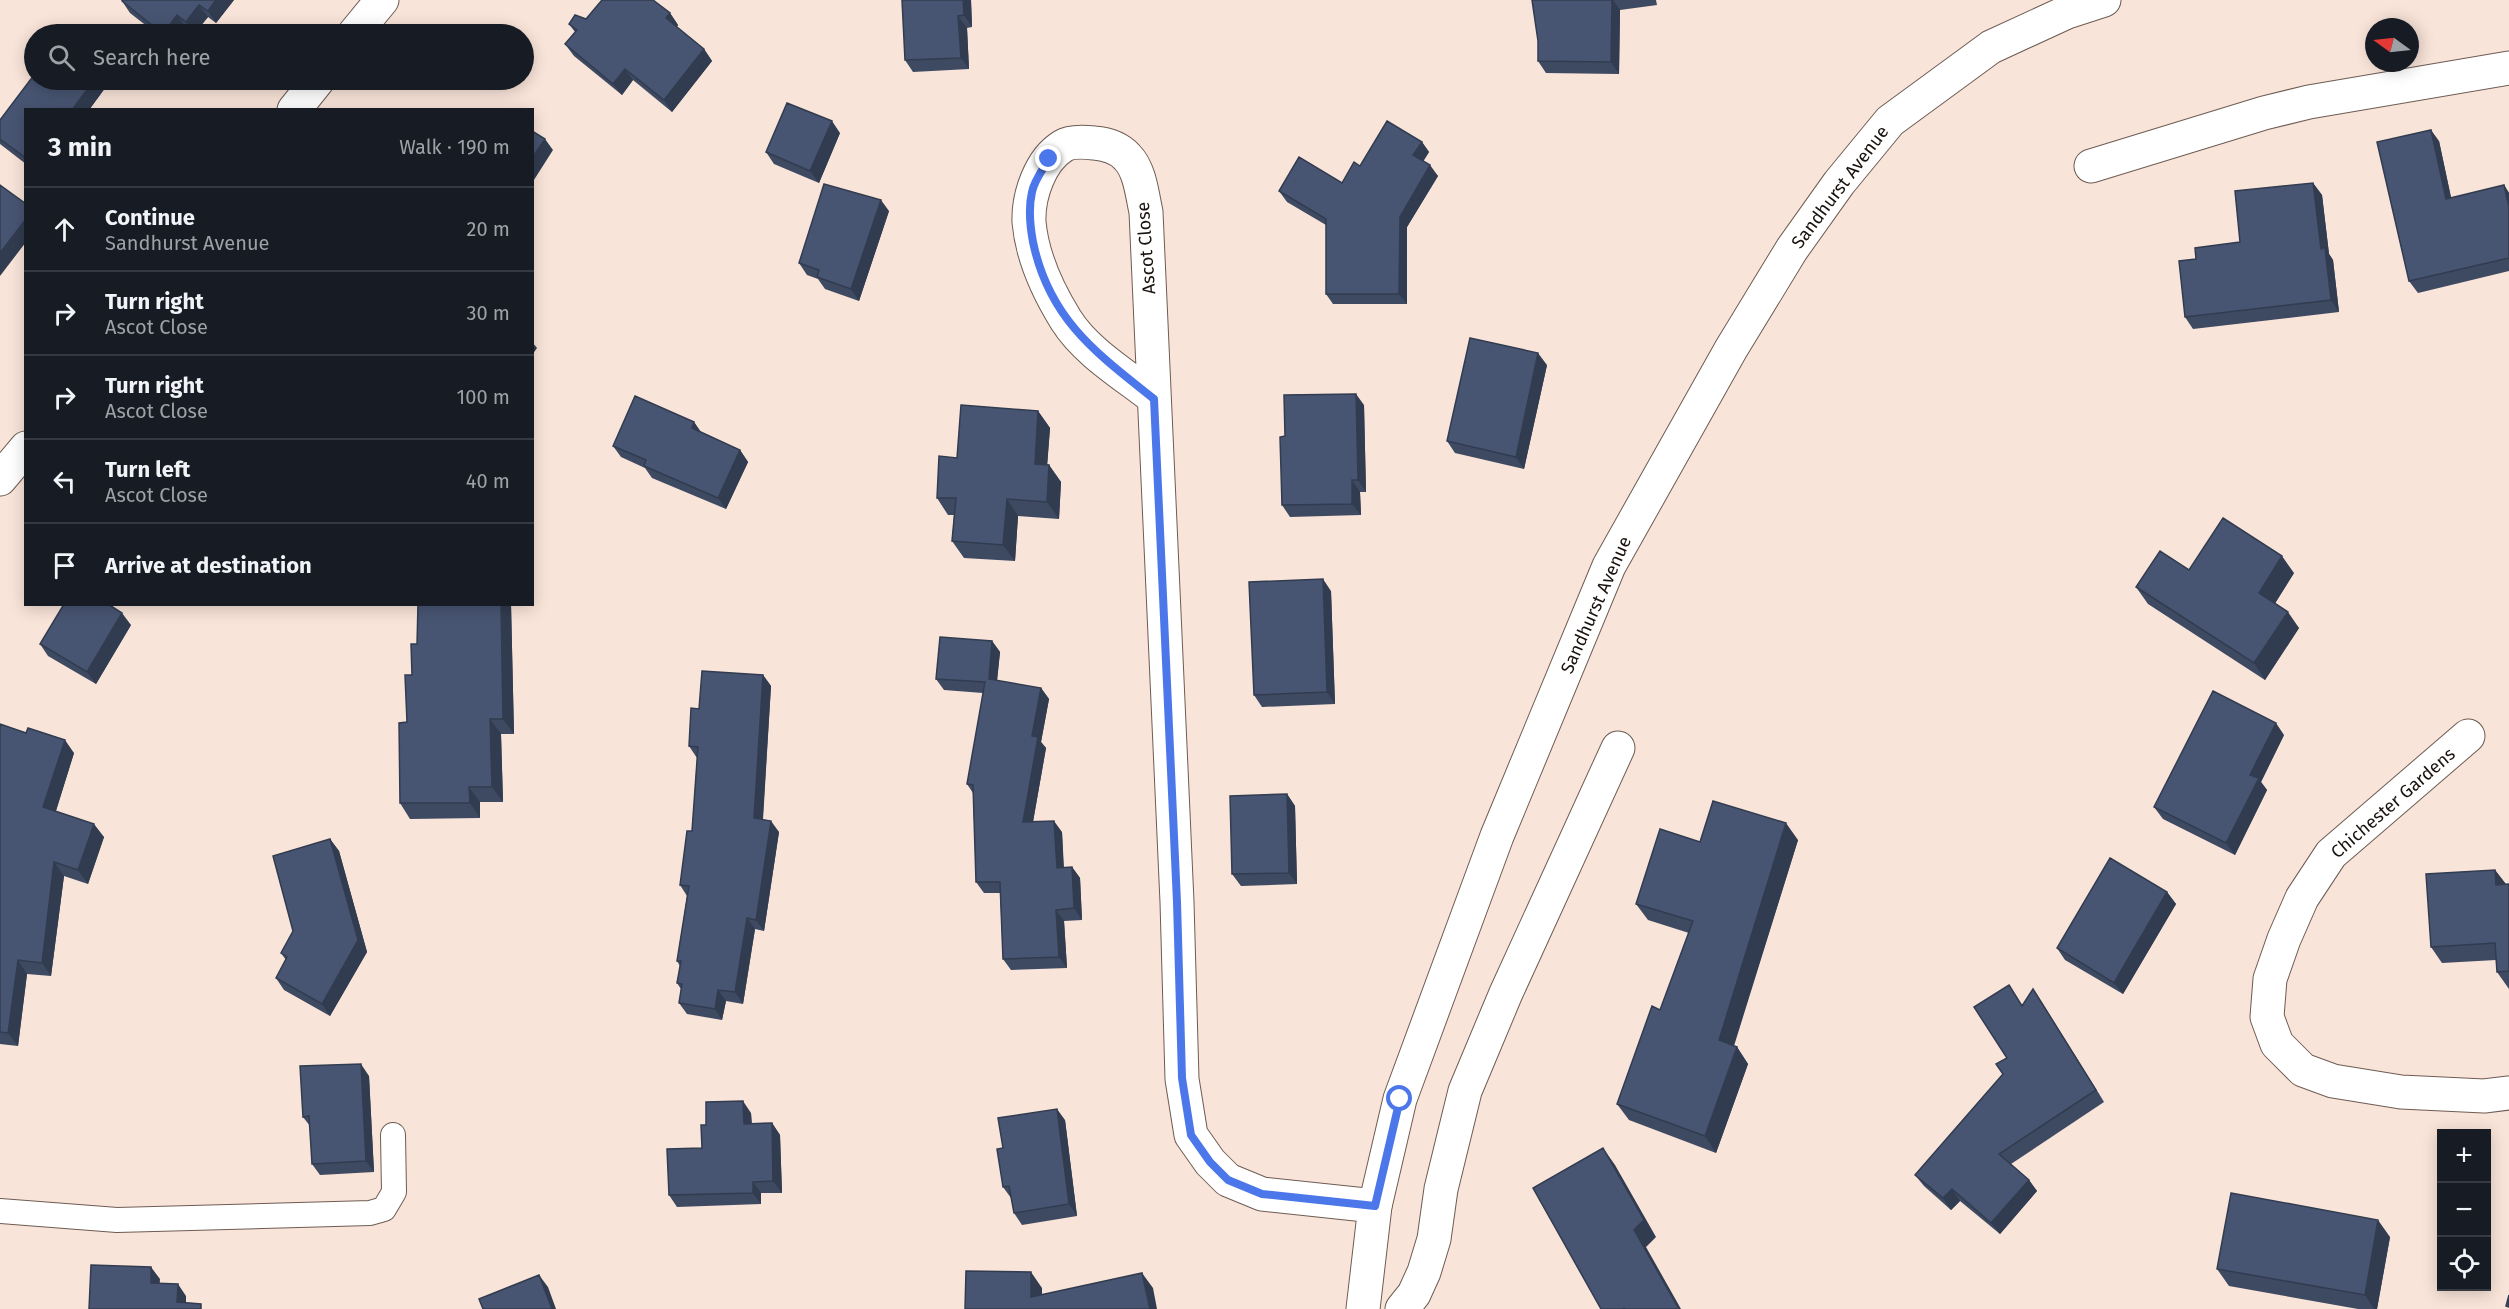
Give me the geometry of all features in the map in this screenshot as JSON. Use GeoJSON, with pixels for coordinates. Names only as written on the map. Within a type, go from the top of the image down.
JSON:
{"type":"FeatureCollection","features":[{"type":"Feature","properties":{"kind":"street"},"geometry":{"type":"LineString","coordinates":[[362,24],[382,0]]}},
{"type":"Feature","properties":{"kind":"street","name":"Sandhurst Avenue"},"geometry":{"type":"LineString","coordinates":[[1363,1309],[1375,1206],[1400,1099],[1497,836],[1609,566],[1731,349],[1791,249],[1839,183],[1890,121],[1991,47],[2067,6],[2104,0]]}},
{"type":"Feature","properties":{"kind":"street"},"geometry":{"type":"LineString","coordinates":[[2091,166],[2309,102],[2509,68]]}},
{"type":"Feature","properties":{"kind":"street"},"geometry":{"type":"LineString","coordinates":[[296,108],[310,90]]}},
{"type":"Feature","properties":{"kind":"street","name":"Ascot Close"},"geometry":{"type":"LineString","coordinates":[[1154,399],[1099,356],[1067,321],[1039,267],[1029,222],[1032,191],[1049,159],[1064,145],[1082,142],[1108,144],[1127,157],[1137,173],[1146,212],[1177,890],[1182,1078],[1191,1135],[1210,1162],[1228,1180],[1262,1194],[1375,1206]]}},
{"type":"Feature","properties":{"kind":"street"},"geometry":{"type":"LineString","coordinates":[[0,479],[24,450]]}},
{"type":"Feature","properties":{"kind":"street","name":"Chichester Gardens"},"geometry":{"type":"LineString","coordinates":[[2468,736],[2331,854],[2302,898],[2284,939],[2270,979],[2267,1017],[2277,1044],[2302,1070],[2333,1081],[2401,1092],[2484,1096],[2509,1093]]}},
{"type":"Feature","properties":{"kind":"street"},"geometry":{"type":"LineString","coordinates":[[1402,1309],[1414,1294],[1431,1250],[1445,1170],[1465,1091],[1506,993],[1618,748]]}},
{"type":"Feature","properties":{"kind":"lane"},"geometry":{"type":"LineString","coordinates":[[0,1211],[117,1220],[370,1213],[384,1209],[394,1192],[393,1135]]}},
{"type":"Feature","properties":{"kind":"building"},"geometry":{"type":"Polygon","coordinates":[[[216,0],[208,11],[199,5],[186,22],[177,15],[170,24],[151,24],[122,1],[216,0]]]}},
{"type":"Feature","properties":{"kind":"building"},"geometry":{"type":"Polygon","coordinates":[[[602,0],[653,0],[670,13],[666,18],[704,49],[664,100],[625,69],[613,84],[565,44],[577,30],[569,24],[575,15],[586,19],[602,0]]]}},
{"type":"Feature","properties":{"kind":"building"},"geometry":{"type":"Polygon","coordinates":[[[902,0],[963,0],[964,15],[958,16],[961,58],[905,60],[902,0]]]}},
{"type":"Feature","properties":{"kind":"building"},"geometry":{"type":"Polygon","coordinates":[[[1532,0],[1612,0],[1611,62],[1538,61],[1538,41],[1532,0]]]}},
{"type":"Feature","properties":{"kind":"building"},"geometry":{"type":"Polygon","coordinates":[[[24,88],[87,90],[73,108],[24,108],[24,157],[0,139],[0,120],[24,88]]]}},
{"type":"Feature","properties":{"kind":"building"},"geometry":{"type":"Polygon","coordinates":[[[787,103],[832,121],[810,171],[766,152],[787,103]]]}},
{"type":"Feature","properties":{"kind":"building"},"geometry":{"type":"Polygon","coordinates":[[[1387,121],[1422,142],[1413,155],[1430,165],[1400,217],[1399,294],[1326,294],[1326,219],[1279,191],[1299,157],[1342,183],[1354,162],[1360,166],[1387,121]]]}},
{"type":"Feature","properties":{"kind":"building"},"geometry":{"type":"Polygon","coordinates":[[[2431,130],[2446,199],[2504,185],[2509,207],[2509,258],[2409,281],[2377,142],[2431,130]]]}},
{"type":"Feature","properties":{"kind":"building"},"geometry":{"type":"Polygon","coordinates":[[[534,132],[545,139],[534,155],[534,132]]]}},
{"type":"Feature","properties":{"kind":"building"},"geometry":{"type":"Polygon","coordinates":[[[2313,183],[2321,249],[2325,248],[2331,300],[2185,317],[2179,261],[2196,259],[2195,248],[2240,242],[2235,191],[2313,183]]]}},
{"type":"Feature","properties":{"kind":"building"},"geometry":{"type":"Polygon","coordinates":[[[824,184],[881,200],[851,289],[817,277],[819,270],[799,263],[824,184]]]}},
{"type":"Feature","properties":{"kind":"building"},"geometry":{"type":"Polygon","coordinates":[[[0,185],[24,203],[24,222],[0,253],[0,185]]]}},
{"type":"Feature","properties":{"kind":"building"},"geometry":{"type":"Polygon","coordinates":[[[1470,338],[1538,353],[1516,457],[1447,441],[1470,338]]]}},
{"type":"Feature","properties":{"kind":"building"},"geometry":{"type":"Polygon","coordinates":[[[1356,394],[1358,480],[1352,480],[1352,504],[1282,505],[1280,437],[1285,436],[1284,395],[1356,394]]]}},
{"type":"Feature","properties":{"kind":"building"},"geometry":{"type":"Polygon","coordinates":[[[635,396],[694,422],[692,428],[740,450],[718,498],[644,466],[646,460],[613,446],[635,396]]]}},
{"type":"Feature","properties":{"kind":"building"},"geometry":{"type":"Polygon","coordinates":[[[961,405],[1038,411],[1035,464],[1049,465],[1047,502],[1007,499],[1003,545],[952,541],[956,498],[937,498],[939,456],[957,458],[961,405]]]}},
{"type":"Feature","properties":{"kind":"building"},"geometry":{"type":"Polygon","coordinates":[[[2223,518],[2282,556],[2259,593],[2288,612],[2254,663],[2136,587],[2160,551],[2189,570],[2223,518]]]}},
{"type":"Feature","properties":{"kind":"building"},"geometry":{"type":"Polygon","coordinates":[[[1323,579],[1327,692],[1254,695],[1249,582],[1323,579]]]}},
{"type":"Feature","properties":{"kind":"building"},"geometry":{"type":"Polygon","coordinates":[[[63,606],[111,606],[122,613],[87,672],[40,644],[63,606]]]}},
{"type":"Feature","properties":{"kind":"building"},"geometry":{"type":"Polygon","coordinates":[[[418,606],[501,606],[503,719],[490,719],[492,787],[469,787],[470,803],[400,803],[399,723],[407,722],[405,675],[412,675],[411,644],[417,644],[418,606]]]}},
{"type":"Feature","properties":{"kind":"building"},"geometry":{"type":"Polygon","coordinates":[[[940,637],[992,641],[989,679],[1041,688],[1032,736],[1038,737],[1023,822],[1054,821],[1057,868],[1072,867],[1074,908],[1056,910],[1059,957],[1003,959],[1000,882],[976,882],[973,785],[967,784],[985,682],[936,679],[940,637]]]}},
{"type":"Feature","properties":{"kind":"building"},"geometry":{"type":"Polygon","coordinates":[[[702,671],[763,675],[754,818],[771,821],[756,920],[747,918],[735,992],[718,990],[715,1009],[679,1003],[682,984],[677,983],[681,961],[677,961],[689,886],[680,885],[687,831],[692,831],[698,747],[689,746],[691,708],[699,709],[702,671]]]}},
{"type":"Feature","properties":{"kind":"building"},"geometry":{"type":"Polygon","coordinates":[[[2213,691],[2276,723],[2250,775],[2259,778],[2226,843],[2154,807],[2213,691]]]}},
{"type":"Feature","properties":{"kind":"building"},"geometry":{"type":"Polygon","coordinates":[[[0,724],[26,733],[28,728],[65,740],[43,807],[94,824],[78,870],[54,862],[42,963],[18,960],[8,1033],[0,1032],[0,724]]]}},
{"type":"Feature","properties":{"kind":"building"},"geometry":{"type":"Polygon","coordinates":[[[1287,794],[1289,873],[1232,874],[1230,796],[1287,794]]]}},
{"type":"Feature","properties":{"kind":"building"},"geometry":{"type":"Polygon","coordinates":[[[1713,801],[1786,823],[1719,1040],[1737,1047],[1705,1136],[1617,1104],[1652,1006],[1660,1010],[1693,921],[1636,904],[1660,829],[1700,842],[1713,801]]]}},
{"type":"Feature","properties":{"kind":"building"},"geometry":{"type":"Polygon","coordinates":[[[330,839],[358,940],[322,1004],[276,978],[287,957],[281,953],[293,931],[273,856],[330,839]]]}},
{"type":"Feature","properties":{"kind":"building"},"geometry":{"type":"Polygon","coordinates":[[[2110,858],[2167,892],[2114,983],[2057,948],[2110,858]]]}},
{"type":"Feature","properties":{"kind":"building"},"geometry":{"type":"Polygon","coordinates":[[[2495,870],[2496,885],[2509,884],[2509,971],[2497,972],[2495,943],[2431,947],[2426,874],[2495,870]]]}},
{"type":"Feature","properties":{"kind":"building"},"geometry":{"type":"Polygon","coordinates":[[[2009,985],[2022,1006],[2033,989],[2096,1090],[1999,1154],[2029,1180],[1991,1223],[1952,1189],[1943,1198],[1915,1175],[2003,1074],[1996,1064],[2007,1058],[1974,1007],[2009,985]]]}},
{"type":"Feature","properties":{"kind":"building"},"geometry":{"type":"Polygon","coordinates":[[[361,1064],[366,1161],[312,1164],[309,1116],[303,1117],[300,1066],[361,1064]]]}},
{"type":"Feature","properties":{"kind":"building"},"geometry":{"type":"Polygon","coordinates":[[[743,1101],[744,1124],[772,1123],[773,1181],[753,1182],[753,1193],[669,1195],[667,1149],[702,1148],[701,1125],[706,1125],[706,1102],[743,1101]]]}},
{"type":"Feature","properties":{"kind":"building"},"geometry":{"type":"Polygon","coordinates":[[[1057,1109],[1069,1204],[1014,1213],[1009,1186],[1003,1187],[997,1149],[1003,1148],[998,1118],[1057,1109]]]}},
{"type":"Feature","properties":{"kind":"building"},"geometry":{"type":"Polygon","coordinates":[[[1603,1148],[1644,1220],[1634,1230],[1679,1309],[1601,1309],[1533,1188],[1603,1148]]]}},
{"type":"Feature","properties":{"kind":"building"},"geometry":{"type":"Polygon","coordinates":[[[2231,1193],[2378,1220],[2365,1295],[2217,1269],[2231,1193]]]}},
{"type":"Feature","properties":{"kind":"building"},"geometry":{"type":"Polygon","coordinates":[[[91,1265],[151,1267],[151,1283],[178,1284],[177,1302],[201,1304],[201,1309],[89,1309],[91,1265]]]}},
{"type":"Feature","properties":{"kind":"building"},"geometry":{"type":"Polygon","coordinates":[[[966,1271],[1031,1272],[1031,1297],[1142,1273],[1150,1309],[965,1309],[966,1271]]]}},
{"type":"Feature","properties":{"kind":"building"},"geometry":{"type":"Polygon","coordinates":[[[539,1275],[552,1309],[483,1309],[479,1299],[539,1275]]]}},
{"type":"Feature","properties":{"kind":"route"},"geometry":{"type":"LineString","coordinates":[[1049,159],[1032,191],[1029,222],[1039,267],[1067,321],[1099,356],[1154,399],[1177,902],[1182,1078],[1191,1135],[1210,1162],[1228,1180],[1262,1194],[1375,1206],[1400,1099]]}}]}
